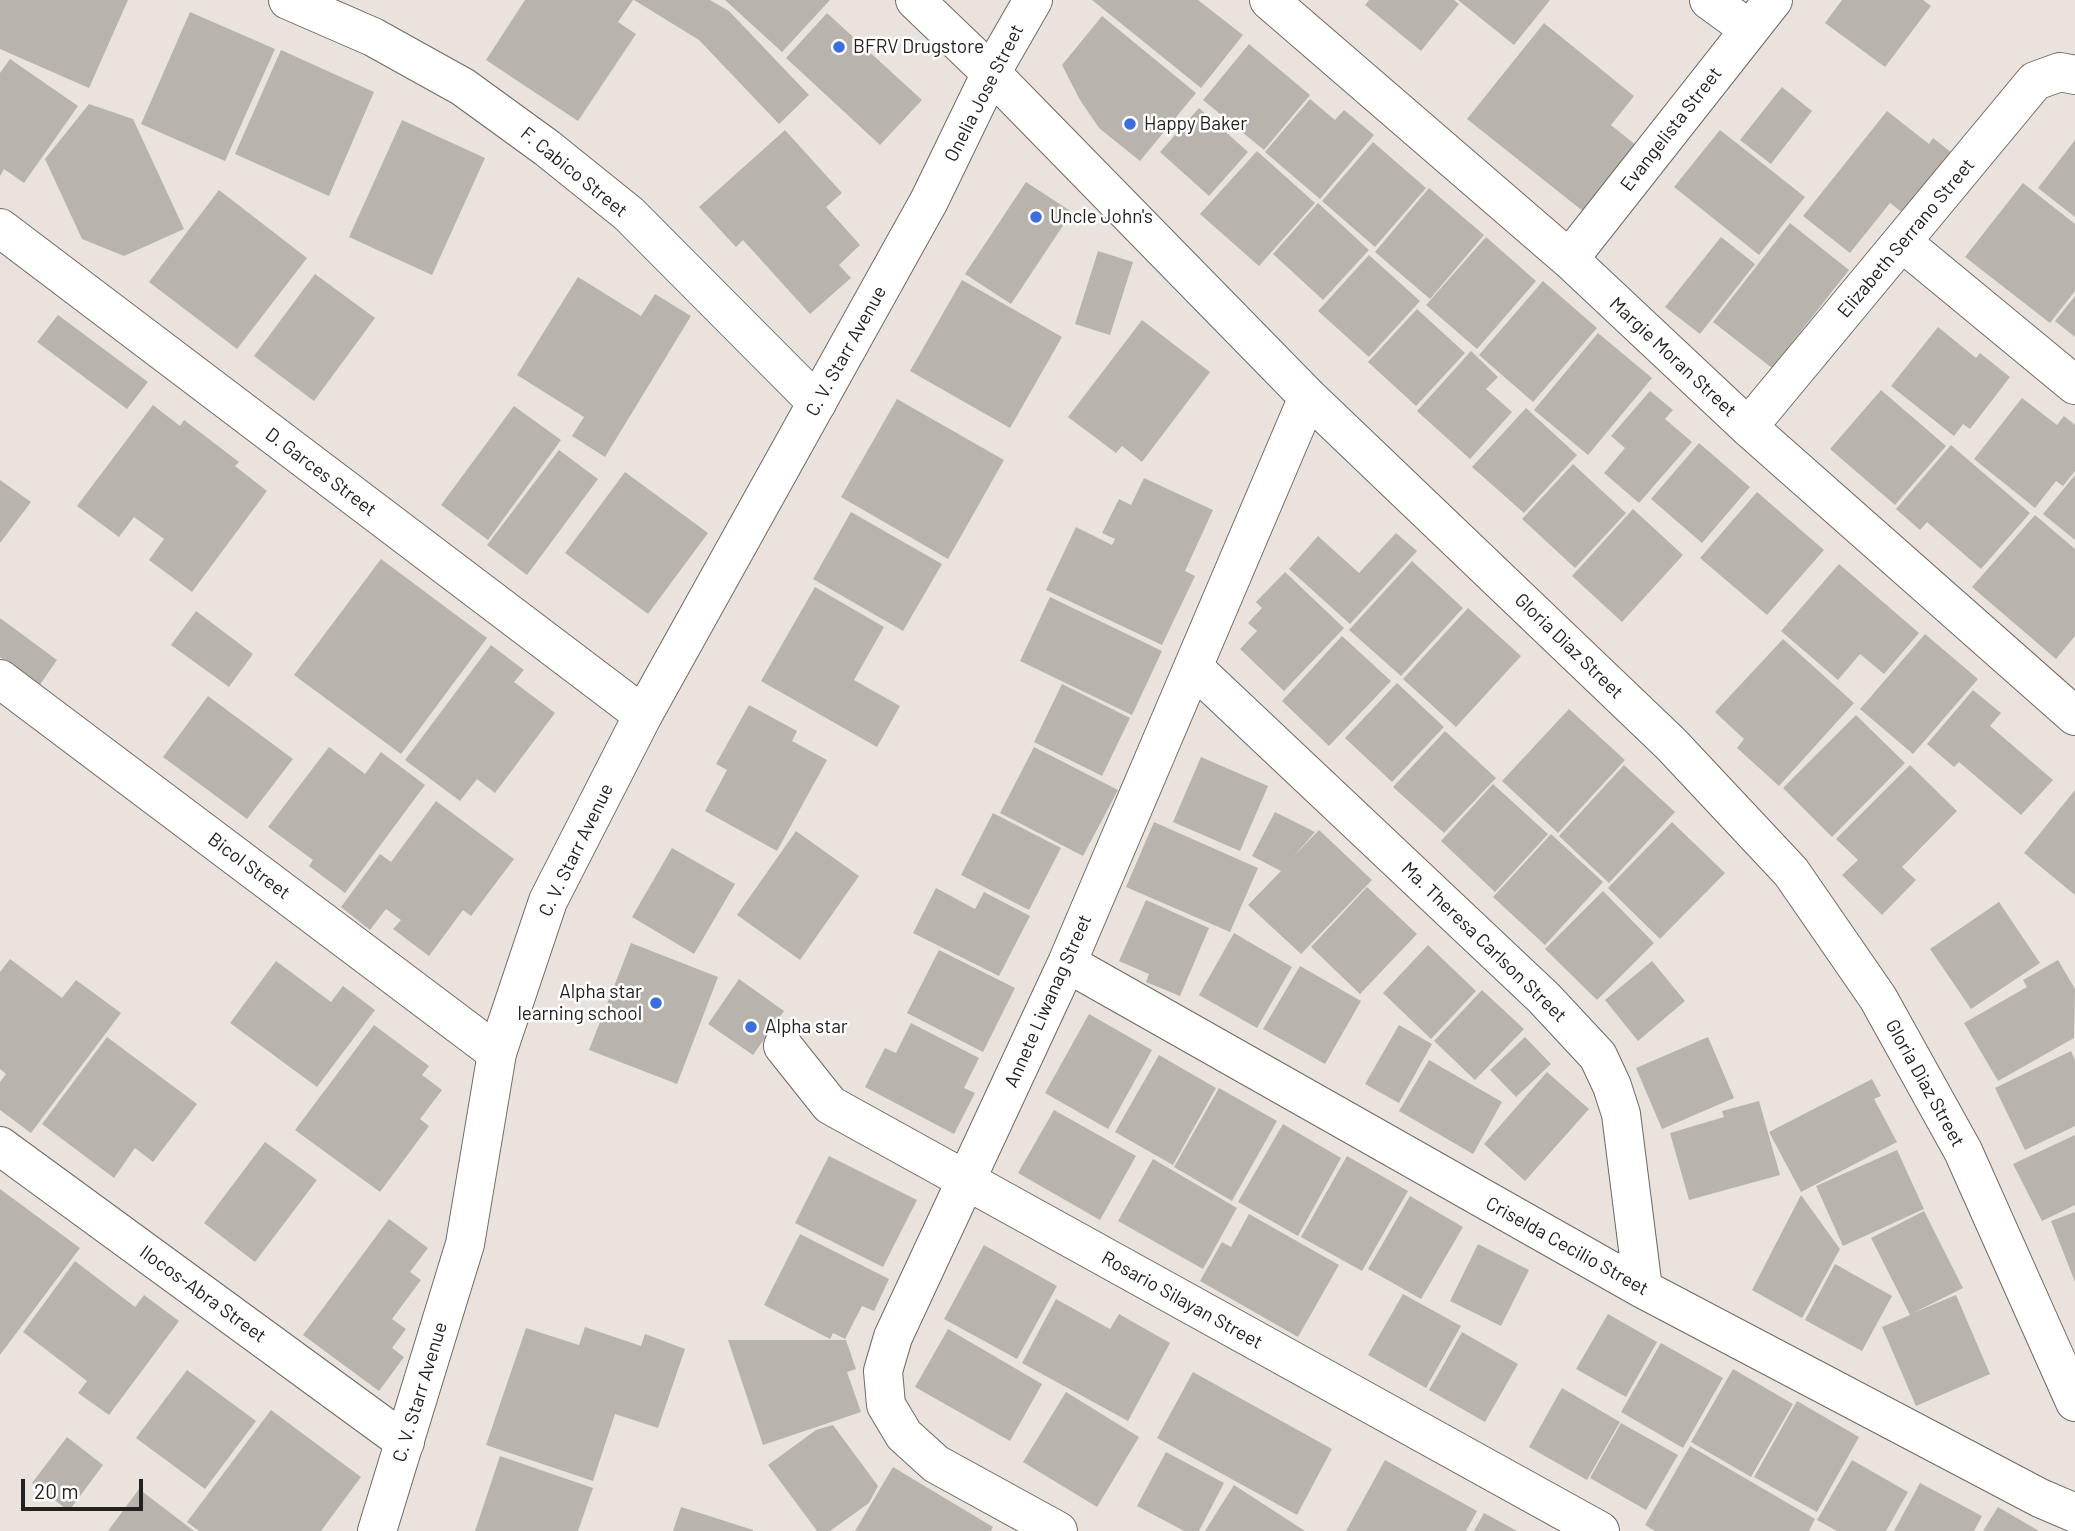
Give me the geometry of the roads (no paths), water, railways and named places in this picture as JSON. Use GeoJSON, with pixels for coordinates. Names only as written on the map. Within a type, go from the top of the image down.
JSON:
{"type":"FeatureCollection","features":[{"type":"Feature","properties":{"kind":"street","name":"F. Cabico Street"},"geometry":{"type":"LineString","coordinates":[[288,0],[373,37],[463,87],[547,148],[629,214],[817,403]]}},
{"type":"Feature","properties":{"kind":"street","name":"Gloria Diaz Street"},"geometry":{"type":"LineString","coordinates":[[915,0],[1111,193],[1308,397],[1671,744],[1791,872],[1878,998],[1963,1151],[2075,1402]]}},
{"type":"Feature","properties":{"kind":"street","name":"Onelia Jose Street"},"geometry":{"type":"LineString","coordinates":[[916,223],[991,73],[1033,0]]}},
{"type":"Feature","properties":{"kind":"street","name":"Margie Moran Street"},"geometry":{"type":"LineString","coordinates":[[1269,0],[1569,258],[1748,427],[2075,716]]}},
{"type":"Feature","properties":{"kind":"street"},"geometry":{"type":"LineString","coordinates":[[1709,0],[1749,29]]}},
{"type":"Feature","properties":{"kind":"street","name":"Evangelista Street"},"geometry":{"type":"LineString","coordinates":[[1569,258],[1773,0]]}},
{"type":"Feature","properties":{"kind":"street","name":"Elizabeth Serrano Street"},"geometry":{"type":"LineString","coordinates":[[1748,427],[2035,81],[2060,72],[2075,75]]}},
{"type":"Feature","properties":{"kind":"street","name":"C. V. Starr Avenue"},"geometry":{"type":"LineString","coordinates":[[377,1531],[465,1244],[497,1054],[548,901],[643,715],[916,223]]}},
{"type":"Feature","properties":{"kind":"street","name":"D. Garces Street"},"geometry":{"type":"LineString","coordinates":[[0,229],[643,715]]}},
{"type":"Feature","properties":{"kind":"street"},"geometry":{"type":"LineString","coordinates":[[1903,243],[2075,385]]}},
{"type":"Feature","properties":{"kind":"street","name":"Annete Liwanag Street"},"geometry":{"type":"LineString","coordinates":[[1058,1531],[936,1464],[904,1435],[886,1405],[883,1371],[893,1337],[1067,962],[1308,397]]}},
{"type":"Feature","properties":{"kind":"street","name":"Ma. Theresa Carlson Street"},"geometry":{"type":"LineString","coordinates":[[1193,667],[1545,998],[1598,1056],[1621,1114],[1643,1289]]}},
{"type":"Feature","properties":{"kind":"street","name":"Bicol Street"},"geometry":{"type":"LineString","coordinates":[[0,679],[497,1054]]}},
{"type":"Feature","properties":{"kind":"street","name":"Criselda Cecilio Street"},"geometry":{"type":"LineString","coordinates":[[1067,962],[1643,1289],[2040,1498],[2075,1513]]}},
{"type":"Feature","properties":{"kind":"street","name":"Rosario Silayan Street"},"geometry":{"type":"LineString","coordinates":[[783,1046],[830,1105],[1600,1531]]}},
{"type":"Feature","properties":{"kind":"street","name":"Ilocos-Abra Street"},"geometry":{"type":"LineString","coordinates":[[0,1146],[405,1442]]}},
{"type":"Feature","properties":{"kind":"place","name":"BFRV Drugstore"},"geometry":{"type":"Point","coordinates":[839,47]}},
{"type":"Feature","properties":{"kind":"place","name":"Happy Baker"},"geometry":{"type":"Point","coordinates":[1130,124]}},
{"type":"Feature","properties":{"kind":"place","name":"Uncle John's"},"geometry":{"type":"Point","coordinates":[1036,217]}},
{"type":"Feature","properties":{"kind":"place","name":"Alpha star learning school"},"geometry":{"type":"Point","coordinates":[656,1003]}},
{"type":"Feature","properties":{"kind":"place","name":"Alpha star"},"geometry":{"type":"Point","coordinates":[751,1027]}}]}
